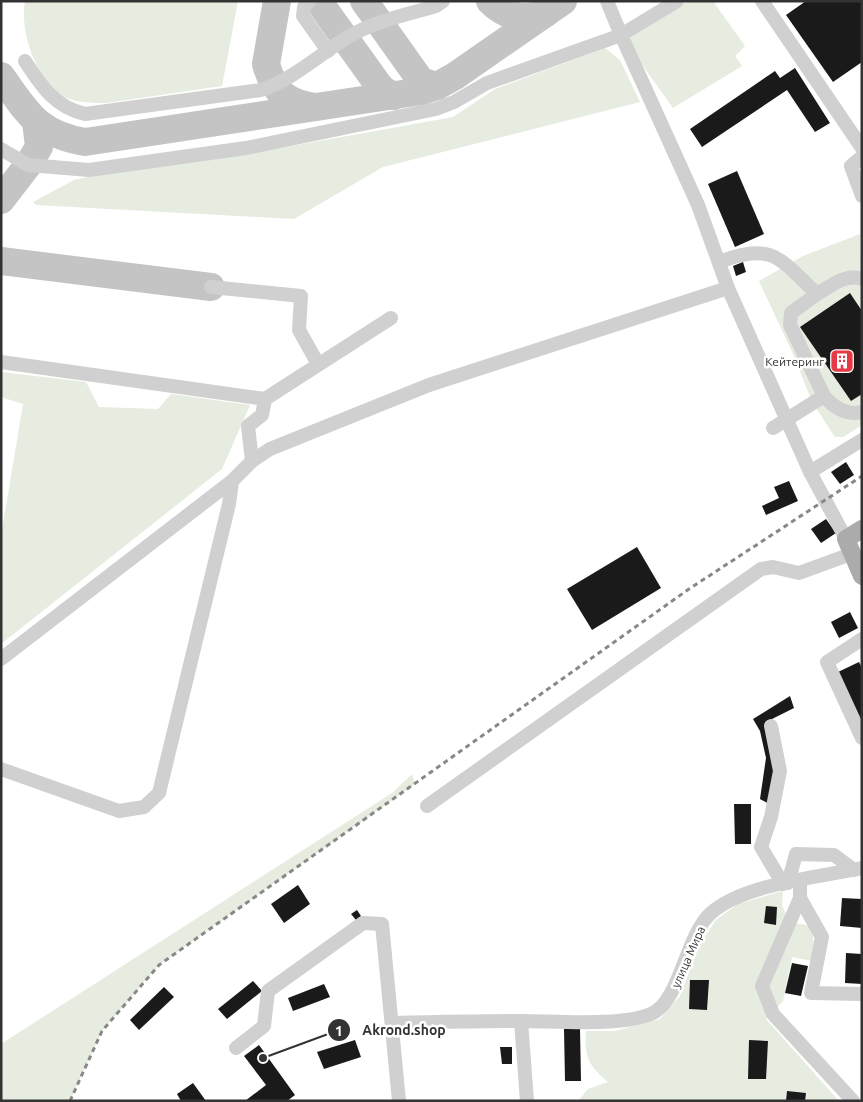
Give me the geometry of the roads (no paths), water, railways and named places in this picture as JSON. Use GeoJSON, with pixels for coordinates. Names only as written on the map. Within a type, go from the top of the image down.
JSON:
{"type":"FeatureCollection","features":[{"type":"Feature","properties":{"kind":"main road"},"geometry":{"type":"LineString","coordinates":[[862,529],[849,546],[862,576]]}},
{"type":"Feature","properties":{"kind":"street"},"geometry":{"type":"LineString","coordinates":[[309,1],[304,7],[303,16],[328,51]]}},
{"type":"Feature","properties":{"kind":"street"},"geometry":{"type":"LineString","coordinates":[[427,806],[762,569],[772,567],[799,573],[849,546],[810,472],[728,288],[698,205],[607,1]]}},
{"type":"Feature","properties":{"kind":"street"},"geometry":{"type":"LineString","coordinates":[[1,149],[28,165],[89,170],[246,148],[436,109],[454,102],[487,83],[621,35],[677,1]]}},
{"type":"Feature","properties":{"kind":"street"},"geometry":{"type":"LineString","coordinates":[[762,1],[862,148]]}},
{"type":"Feature","properties":{"kind":"street"},"geometry":{"type":"LineString","coordinates":[[25,60],[48,94],[60,105],[85,114],[261,90],[274,85],[346,38],[378,21],[437,3]]}},
{"type":"Feature","properties":{"kind":"street"},"geometry":{"type":"LineString","coordinates":[[862,157],[851,166],[862,196]]}},
{"type":"Feature","properties":{"kind":"street"},"geometry":{"type":"LineString","coordinates":[[719,262],[752,251],[766,253],[783,262],[817,294]]}},
{"type":"Feature","properties":{"kind":"street"},"geometry":{"type":"LineString","coordinates":[[862,279],[852,276],[840,280],[794,308],[789,316],[790,325],[824,396],[837,408],[846,411],[862,412]]}},
{"type":"Feature","properties":{"kind":"street"},"geometry":{"type":"LineString","coordinates":[[211,287],[302,296],[299,330],[318,364]]}},
{"type":"Feature","properties":{"kind":"street"},"geometry":{"type":"LineString","coordinates":[[1,659],[232,481],[252,461],[270,449],[428,385],[728,288]]}},
{"type":"Feature","properties":{"kind":"street"},"geometry":{"type":"LineString","coordinates":[[1,362],[265,399],[391,318]]}},
{"type":"Feature","properties":{"kind":"street"},"geometry":{"type":"LineString","coordinates":[[773,428],[824,396]]}},
{"type":"Feature","properties":{"kind":"street"},"geometry":{"type":"LineString","coordinates":[[252,461],[248,426],[262,415],[265,399]]}},
{"type":"Feature","properties":{"kind":"street"},"geometry":{"type":"LineString","coordinates":[[810,472],[862,440]]}},
{"type":"Feature","properties":{"kind":"street"},"geometry":{"type":"LineString","coordinates":[[1,769],[118,811],[144,807],[159,793],[226,514],[232,481]]}},
{"type":"Feature","properties":{"kind":"street"},"geometry":{"type":"LineString","coordinates":[[862,639],[827,662],[862,738]]}},
{"type":"Feature","properties":{"kind":"street"},"geometry":{"type":"LineString","coordinates":[[771,726],[780,771],[771,817],[761,846],[790,882],[822,937],[812,993],[862,994]]}},
{"type":"Feature","properties":{"kind":"street"},"geometry":{"type":"LineString","coordinates":[[790,882],[796,854],[834,855],[858,869]]}},
{"type":"Feature","properties":{"kind":"street","name":"улица Мира"},"geometry":{"type":"LineString","coordinates":[[392,1023],[616,1022],[654,1013],[671,994],[695,936],[709,914],[734,896],[790,882],[858,869]]}},
{"type":"Feature","properties":{"kind":"street"},"geometry":{"type":"LineString","coordinates":[[800,898],[762,986],[773,1014],[853,1101]]}},
{"type":"Feature","properties":{"kind":"street"},"geometry":{"type":"LineString","coordinates":[[236,1048],[264,1026],[268,991],[363,923],[382,924],[399,1101]]}},
{"type":"Feature","properties":{"kind":"street"},"geometry":{"type":"LineString","coordinates":[[521,1021],[527,1101]]}},
{"type":"Feature","properties":{"kind":"railway"},"geometry":{"type":"LineString","coordinates":[[70,1101],[102,1031],[159,965],[689,589],[862,476]]}},
{"type":"Feature","properties":{"kind":"place","name":"Кейтеринг"},"geometry":{"type":"Point","coordinates":[842,361]}},
{"type":"Feature","properties":{"kind":"place","name":"Akrond.shop"},"geometry":{"type":"Point","coordinates":[263,1058]}}]}
